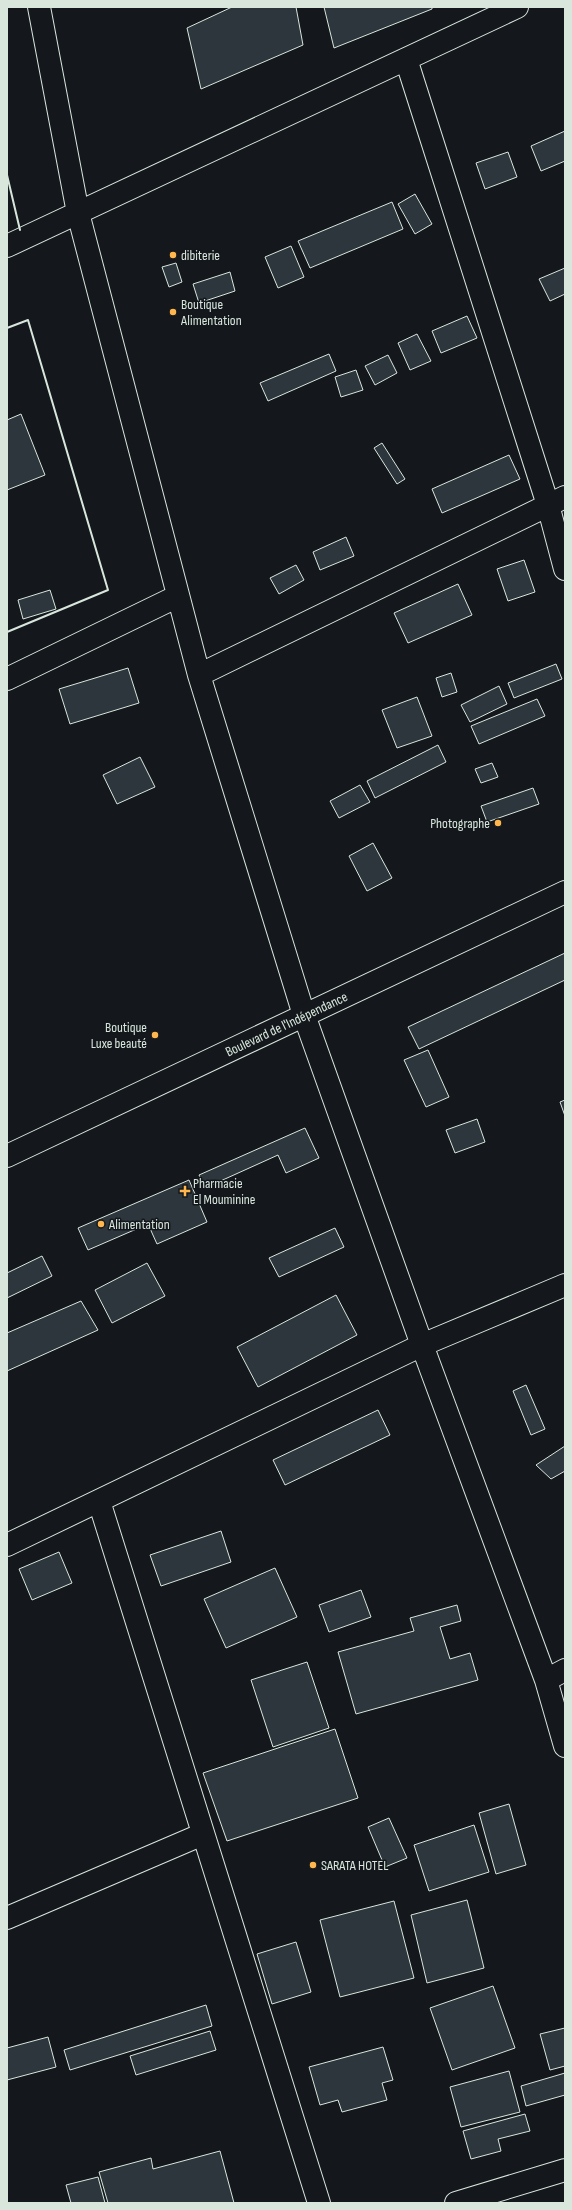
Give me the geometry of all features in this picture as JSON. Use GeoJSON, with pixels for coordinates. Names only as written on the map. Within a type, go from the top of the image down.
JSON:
{"type":"FeatureCollection","features":[{"type":"Feature","properties":{"kind":"main road"},"geometry":{"type":"LineString","coordinates":[[39,7],[78,213],[199,675],[304,1015],[422,1345],[546,1680],[565,1746]]}},
{"type":"Feature","properties":{"kind":"main road"},"geometry":{"type":"LineString","coordinates":[[7,246],[516,7]]}},
{"type":"Feature","properties":{"kind":"main road"},"geometry":{"type":"LineString","coordinates":[[406,59],[556,501],[565,570]]}},
{"type":"Feature","properties":{"kind":"main road"},"geometry":{"type":"LineString","coordinates":[[199,675],[556,501]]}},
{"type":"Feature","properties":{"kind":"main road"},"geometry":{"type":"LineString","coordinates":[[7,679],[178,596]]}},
{"type":"Feature","properties":{"kind":"main road","name":"Boulevard de l'Indépendance"},"geometry":{"type":"LineString","coordinates":[[7,1156],[565,892]]}},
{"type":"Feature","properties":{"kind":"main road"},"geometry":{"type":"LineString","coordinates":[[7,1545],[422,1345],[565,1285]]}},
{"type":"Feature","properties":{"kind":"main road"},"geometry":{"type":"LineString","coordinates":[[99,1501],[319,2203]]}},
{"type":"Feature","properties":{"kind":"main road"},"geometry":{"type":"LineString","coordinates":[[546,1680],[565,1670]]}},
{"type":"Feature","properties":{"kind":"main road"},"geometry":{"type":"LineString","coordinates":[[7,1918],[203,1834]]}},
{"type":"Feature","properties":{"kind":"main road"},"geometry":{"type":"LineString","coordinates":[[456,2203],[565,2170]]}},
{"type":"Feature","properties":{"kind":"building"},"geometry":{"type":"Polygon","coordinates":[[[232,7],[296,7],[303,45],[201,89],[187,28],[232,7]]]}},
{"type":"Feature","properties":{"kind":"building"},"geometry":{"type":"Polygon","coordinates":[[[324,7],[432,7],[432,9],[334,48],[324,7]]]}},
{"type":"Feature","properties":{"kind":"building"},"geometry":{"type":"Polygon","coordinates":[[[565,131],[565,161],[541,171],[531,146],[565,131]]]}},
{"type":"Feature","properties":{"kind":"building"},"geometry":{"type":"Polygon","coordinates":[[[508,152],[517,177],[485,189],[476,163],[508,152]]]}},
{"type":"Feature","properties":{"kind":"building"},"geometry":{"type":"Polygon","coordinates":[[[415,194],[432,224],[415,234],[398,204],[415,194]]]}},
{"type":"Feature","properties":{"kind":"building"},"geometry":{"type":"Polygon","coordinates":[[[392,202],[403,229],[310,268],[298,241],[392,202]]]}},
{"type":"Feature","properties":{"kind":"building"},"geometry":{"type":"Polygon","coordinates":[[[291,246],[304,277],[278,288],[265,257],[291,246]]]}},
{"type":"Feature","properties":{"kind":"building"},"geometry":{"type":"Polygon","coordinates":[[[176,263],[182,282],[169,287],[162,267],[176,263]]]}},
{"type":"Feature","properties":{"kind":"building"},"geometry":{"type":"Polygon","coordinates":[[[565,268],[565,294],[550,301],[539,279],[565,268]]]}},
{"type":"Feature","properties":{"kind":"building"},"geometry":{"type":"Polygon","coordinates":[[[230,272],[235,291],[199,303],[193,284],[230,272]]]}},
{"type":"Feature","properties":{"kind":"building"},"geometry":{"type":"Polygon","coordinates":[[[467,316],[477,338],[441,353],[432,331],[467,316]]]}},
{"type":"Feature","properties":{"kind":"building"},"geometry":{"type":"Polygon","coordinates":[[[417,334],[431,361],[410,370],[398,343],[417,334]]]}},
{"type":"Feature","properties":{"kind":"building"},"geometry":{"type":"Polygon","coordinates":[[[329,354],[336,371],[268,401],[260,383],[329,354]]]}},
{"type":"Feature","properties":{"kind":"building"},"geometry":{"type":"Polygon","coordinates":[[[388,355],[397,373],[375,385],[365,366],[388,355]]]}},
{"type":"Feature","properties":{"kind":"building"},"geometry":{"type":"Polygon","coordinates":[[[356,370],[363,390],[341,397],[335,377],[356,370]]]}},
{"type":"Feature","properties":{"kind":"building"},"geometry":{"type":"Polygon","coordinates":[[[21,414],[45,475],[7,490],[7,420],[21,414]]]}},
{"type":"Feature","properties":{"kind":"building"},"geometry":{"type":"Polygon","coordinates":[[[382,443],[405,479],[397,484],[374,448],[382,443]]]}},
{"type":"Feature","properties":{"kind":"building"},"geometry":{"type":"Polygon","coordinates":[[[509,455],[520,479],[442,513],[432,489],[509,455]]]}},
{"type":"Feature","properties":{"kind":"building"},"geometry":{"type":"Polygon","coordinates":[[[346,537],[354,556],[320,570],[313,552],[346,537]]]}},
{"type":"Feature","properties":{"kind":"building"},"geometry":{"type":"Polygon","coordinates":[[[524,560],[535,592],[508,601],[497,569],[524,560]]]}},
{"type":"Feature","properties":{"kind":"building"},"geometry":{"type":"Polygon","coordinates":[[[296,565],[304,580],[279,594],[270,578],[296,565]]]}},
{"type":"Feature","properties":{"kind":"building"},"geometry":{"type":"Polygon","coordinates":[[[458,584],[472,615],[408,643],[394,613],[458,584]]]}},
{"type":"Feature","properties":{"kind":"building"},"geometry":{"type":"Polygon","coordinates":[[[50,590],[56,609],[23,619],[18,600],[50,590]]]}},
{"type":"Feature","properties":{"kind":"building"},"geometry":{"type":"Polygon","coordinates":[[[556,664],[562,679],[514,698],[508,683],[556,664]]]}},
{"type":"Feature","properties":{"kind":"building"},"geometry":{"type":"Polygon","coordinates":[[[128,668],[139,703],[70,724],[59,689],[128,668]]]}},
{"type":"Feature","properties":{"kind":"building"},"geometry":{"type":"Polygon","coordinates":[[[451,673],[457,692],[442,697],[436,678],[451,673]]]}},
{"type":"Feature","properties":{"kind":"building"},"geometry":{"type":"Polygon","coordinates":[[[499,686],[507,704],[470,722],[461,705],[499,686]]]}},
{"type":"Feature","properties":{"kind":"building"},"geometry":{"type":"Polygon","coordinates":[[[417,697],[432,736],[397,748],[382,710],[417,697]]]}},
{"type":"Feature","properties":{"kind":"building"},"geometry":{"type":"Polygon","coordinates":[[[537,699],[545,716],[479,744],[471,726],[537,699]]]}},
{"type":"Feature","properties":{"kind":"building"},"geometry":{"type":"Polygon","coordinates":[[[438,745],[446,762],[375,798],[367,781],[438,745]]]}},
{"type":"Feature","properties":{"kind":"building"},"geometry":{"type":"Polygon","coordinates":[[[140,757],[155,787],[117,804],[103,775],[140,757]]]}},
{"type":"Feature","properties":{"kind":"building"},"geometry":{"type":"Polygon","coordinates":[[[492,763],[498,777],[481,783],[475,769],[492,763]]]}},
{"type":"Feature","properties":{"kind":"building"},"geometry":{"type":"Polygon","coordinates":[[[360,785],[370,802],[339,818],[330,801],[360,785]]]}},
{"type":"Feature","properties":{"kind":"building"},"geometry":{"type":"Polygon","coordinates":[[[533,788],[539,804],[487,822],[481,806],[533,788]]]}},
{"type":"Feature","properties":{"kind":"building"},"geometry":{"type":"Polygon","coordinates":[[[373,843],[392,878],[367,891],[349,856],[373,843]]]}},
{"type":"Feature","properties":{"kind":"building"},"geometry":{"type":"Polygon","coordinates":[[[565,953],[565,980],[419,1049],[408,1027],[565,953]]]}},
{"type":"Feature","properties":{"kind":"building"},"geometry":{"type":"Polygon","coordinates":[[[428,1050],[449,1097],[426,1107],[404,1060],[428,1050]]]}},
{"type":"Feature","properties":{"kind":"building"},"geometry":{"type":"Polygon","coordinates":[[[565,1100],[565,1116],[560,1102],[565,1100]]]}},
{"type":"Feature","properties":{"kind":"building"},"geometry":{"type":"Polygon","coordinates":[[[477,1119],[485,1142],[455,1153],[446,1130],[477,1119]]]}},
{"type":"Feature","properties":{"kind":"building"},"geometry":{"type":"Polygon","coordinates":[[[305,1128],[319,1158],[286,1173],[278,1155],[205,1188],[199,1175],[305,1128]]]}},
{"type":"Feature","properties":{"kind":"building"},"geometry":{"type":"Polygon","coordinates":[[[189,1180],[207,1222],[157,1244],[148,1224],[88,1250],[78,1228],[189,1180]]]}},
{"type":"Feature","properties":{"kind":"building"},"geometry":{"type":"Polygon","coordinates":[[[335,1228],[344,1247],[279,1277],[269,1258],[335,1228]]]}},
{"type":"Feature","properties":{"kind":"building"},"geometry":{"type":"Polygon","coordinates":[[[42,1256],[52,1276],[7,1298],[7,1273],[42,1256]]]}},
{"type":"Feature","properties":{"kind":"building"},"geometry":{"type":"Polygon","coordinates":[[[147,1263],[165,1296],[112,1323],[95,1290],[147,1263]]]}},
{"type":"Feature","properties":{"kind":"building"},"geometry":{"type":"Polygon","coordinates":[[[336,1295],[357,1335],[258,1387],[237,1347],[336,1295]]]}},
{"type":"Feature","properties":{"kind":"building"},"geometry":{"type":"Polygon","coordinates":[[[81,1301],[98,1330],[7,1371],[7,1333],[81,1301]]]}},
{"type":"Feature","properties":{"kind":"building"},"geometry":{"type":"Polygon","coordinates":[[[526,1385],[545,1429],[531,1435],[513,1391],[526,1385]]]}},
{"type":"Feature","properties":{"kind":"building"},"geometry":{"type":"Polygon","coordinates":[[[378,1410],[390,1435],[285,1485],[273,1460],[378,1410]]]}},
{"type":"Feature","properties":{"kind":"building"},"geometry":{"type":"Polygon","coordinates":[[[565,1446],[565,1471],[551,1479],[536,1465],[565,1446]]]}},
{"type":"Feature","properties":{"kind":"building"},"geometry":{"type":"Polygon","coordinates":[[[221,1531],[231,1562],[161,1586],[150,1555],[221,1531]]]}},
{"type":"Feature","properties":{"kind":"building"},"geometry":{"type":"Polygon","coordinates":[[[59,1552],[72,1583],[32,1600],[19,1569],[59,1552]]]}},
{"type":"Feature","properties":{"kind":"building"},"geometry":{"type":"Polygon","coordinates":[[[275,1568],[297,1617],[226,1648],[204,1599],[275,1568]]]}},
{"type":"Feature","properties":{"kind":"building"},"geometry":{"type":"Polygon","coordinates":[[[361,1590],[371,1617],[329,1632],[319,1605],[361,1590]]]}},
{"type":"Feature","properties":{"kind":"building"},"geometry":{"type":"Polygon","coordinates":[[[457,1605],[461,1621],[440,1627],[450,1659],[470,1653],[478,1680],[356,1714],[338,1652],[414,1631],[410,1618],[457,1605]]]}},
{"type":"Feature","properties":{"kind":"building"},"geometry":{"type":"Polygon","coordinates":[[[307,1662],[329,1728],[273,1747],[251,1680],[307,1662]]]}},
{"type":"Feature","properties":{"kind":"building"},"geometry":{"type":"Polygon","coordinates":[[[335,1729],[358,1798],[227,1841],[203,1773],[335,1729]]]}},
{"type":"Feature","properties":{"kind":"building"},"geometry":{"type":"Polygon","coordinates":[[[509,1804],[526,1865],[496,1874],[479,1813],[509,1804]]]}},
{"type":"Feature","properties":{"kind":"building"},"geometry":{"type":"Polygon","coordinates":[[[389,1818],[407,1858],[385,1867],[368,1827],[389,1818]]]}},
{"type":"Feature","properties":{"kind":"building"},"geometry":{"type":"Polygon","coordinates":[[[474,1825],[489,1872],[429,1891],[414,1845],[474,1825]]]}},
{"type":"Feature","properties":{"kind":"building"},"geometry":{"type":"Polygon","coordinates":[[[467,1900],[484,1968],[427,1983],[411,1915],[467,1900]]]}},
{"type":"Feature","properties":{"kind":"building"},"geometry":{"type":"Polygon","coordinates":[[[394,1901],[414,1978],[340,1997],[320,1920],[394,1901]]]}},
{"type":"Feature","properties":{"kind":"building"},"geometry":{"type":"Polygon","coordinates":[[[296,1942],[311,1992],[272,2004],[257,1954],[296,1942]]]}},
{"type":"Feature","properties":{"kind":"building"},"geometry":{"type":"Polygon","coordinates":[[[493,1986],[515,2048],[452,2070],[430,2008],[493,1986]]]}},
{"type":"Feature","properties":{"kind":"building"},"geometry":{"type":"Polygon","coordinates":[[[206,2005],[212,2026],[70,2070],[64,2050],[206,2005]]]}},
{"type":"Feature","properties":{"kind":"building"},"geometry":{"type":"Polygon","coordinates":[[[565,2028],[565,2066],[550,2070],[540,2034],[565,2028]]]}},
{"type":"Feature","properties":{"kind":"building"},"geometry":{"type":"Polygon","coordinates":[[[210,2031],[216,2050],[136,2075],[130,2056],[210,2031]]]}},
{"type":"Feature","properties":{"kind":"building"},"geometry":{"type":"Polygon","coordinates":[[[48,2037],[56,2067],[7,2080],[7,2048],[48,2037]]]}},
{"type":"Feature","properties":{"kind":"building"},"geometry":{"type":"Polygon","coordinates":[[[383,2047],[393,2080],[382,2083],[387,2100],[342,2112],[338,2100],[320,2105],[309,2067],[383,2047]]]}},
{"type":"Feature","properties":{"kind":"building"},"geometry":{"type":"Polygon","coordinates":[[[509,2071],[520,2112],[461,2127],[450,2087],[509,2071]]]}},
{"type":"Feature","properties":{"kind":"building"},"geometry":{"type":"Polygon","coordinates":[[[565,2073],[565,2095],[526,2106],[521,2086],[565,2073]]]}},
{"type":"Feature","properties":{"kind":"building"},"geometry":{"type":"Polygon","coordinates":[[[525,2114],[530,2131],[498,2139],[501,2151],[471,2159],[463,2131],[525,2114]]]}},
{"type":"Feature","properties":{"kind":"building"},"geometry":{"type":"Polygon","coordinates":[[[220,2151],[234,2203],[108,2203],[99,2172],[151,2158],[153,2169],[220,2151]]]}},
{"type":"Feature","properties":{"kind":"building"},"geometry":{"type":"Polygon","coordinates":[[[98,2177],[105,2203],[71,2203],[66,2185],[98,2177]]]}},
{"type":"Feature","properties":{"kind":"wall"},"geometry":{"type":"LineString","coordinates":[[7,175],[20,230]]}},
{"type":"Feature","properties":{"kind":"wall"},"geometry":{"type":"LineString","coordinates":[[7,328],[28,320],[108,590],[7,632]]}},
{"type":"Feature","properties":{"kind":"place","name":"dibiterie"},"geometry":{"type":"Point","coordinates":[173,255]}},
{"type":"Feature","properties":{"kind":"place","name":"Boutique Alimentation"},"geometry":{"type":"Point","coordinates":[173,312]}},
{"type":"Feature","properties":{"kind":"place","name":"Photographe"},"geometry":{"type":"Point","coordinates":[498,823]}},
{"type":"Feature","properties":{"kind":"place","name":"Boutique Luxe beauté"},"geometry":{"type":"Point","coordinates":[155,1035]}},
{"type":"Feature","properties":{"kind":"place","name":"Pharmacie El Mouminine"},"geometry":{"type":"Point","coordinates":[185,1191]}},
{"type":"Feature","properties":{"kind":"place","name":"Alimentation"},"geometry":{"type":"Point","coordinates":[101,1224]}},
{"type":"Feature","properties":{"kind":"place","name":"SARATA HOTEL"},"geometry":{"type":"Point","coordinates":[313,1865]}}]}
